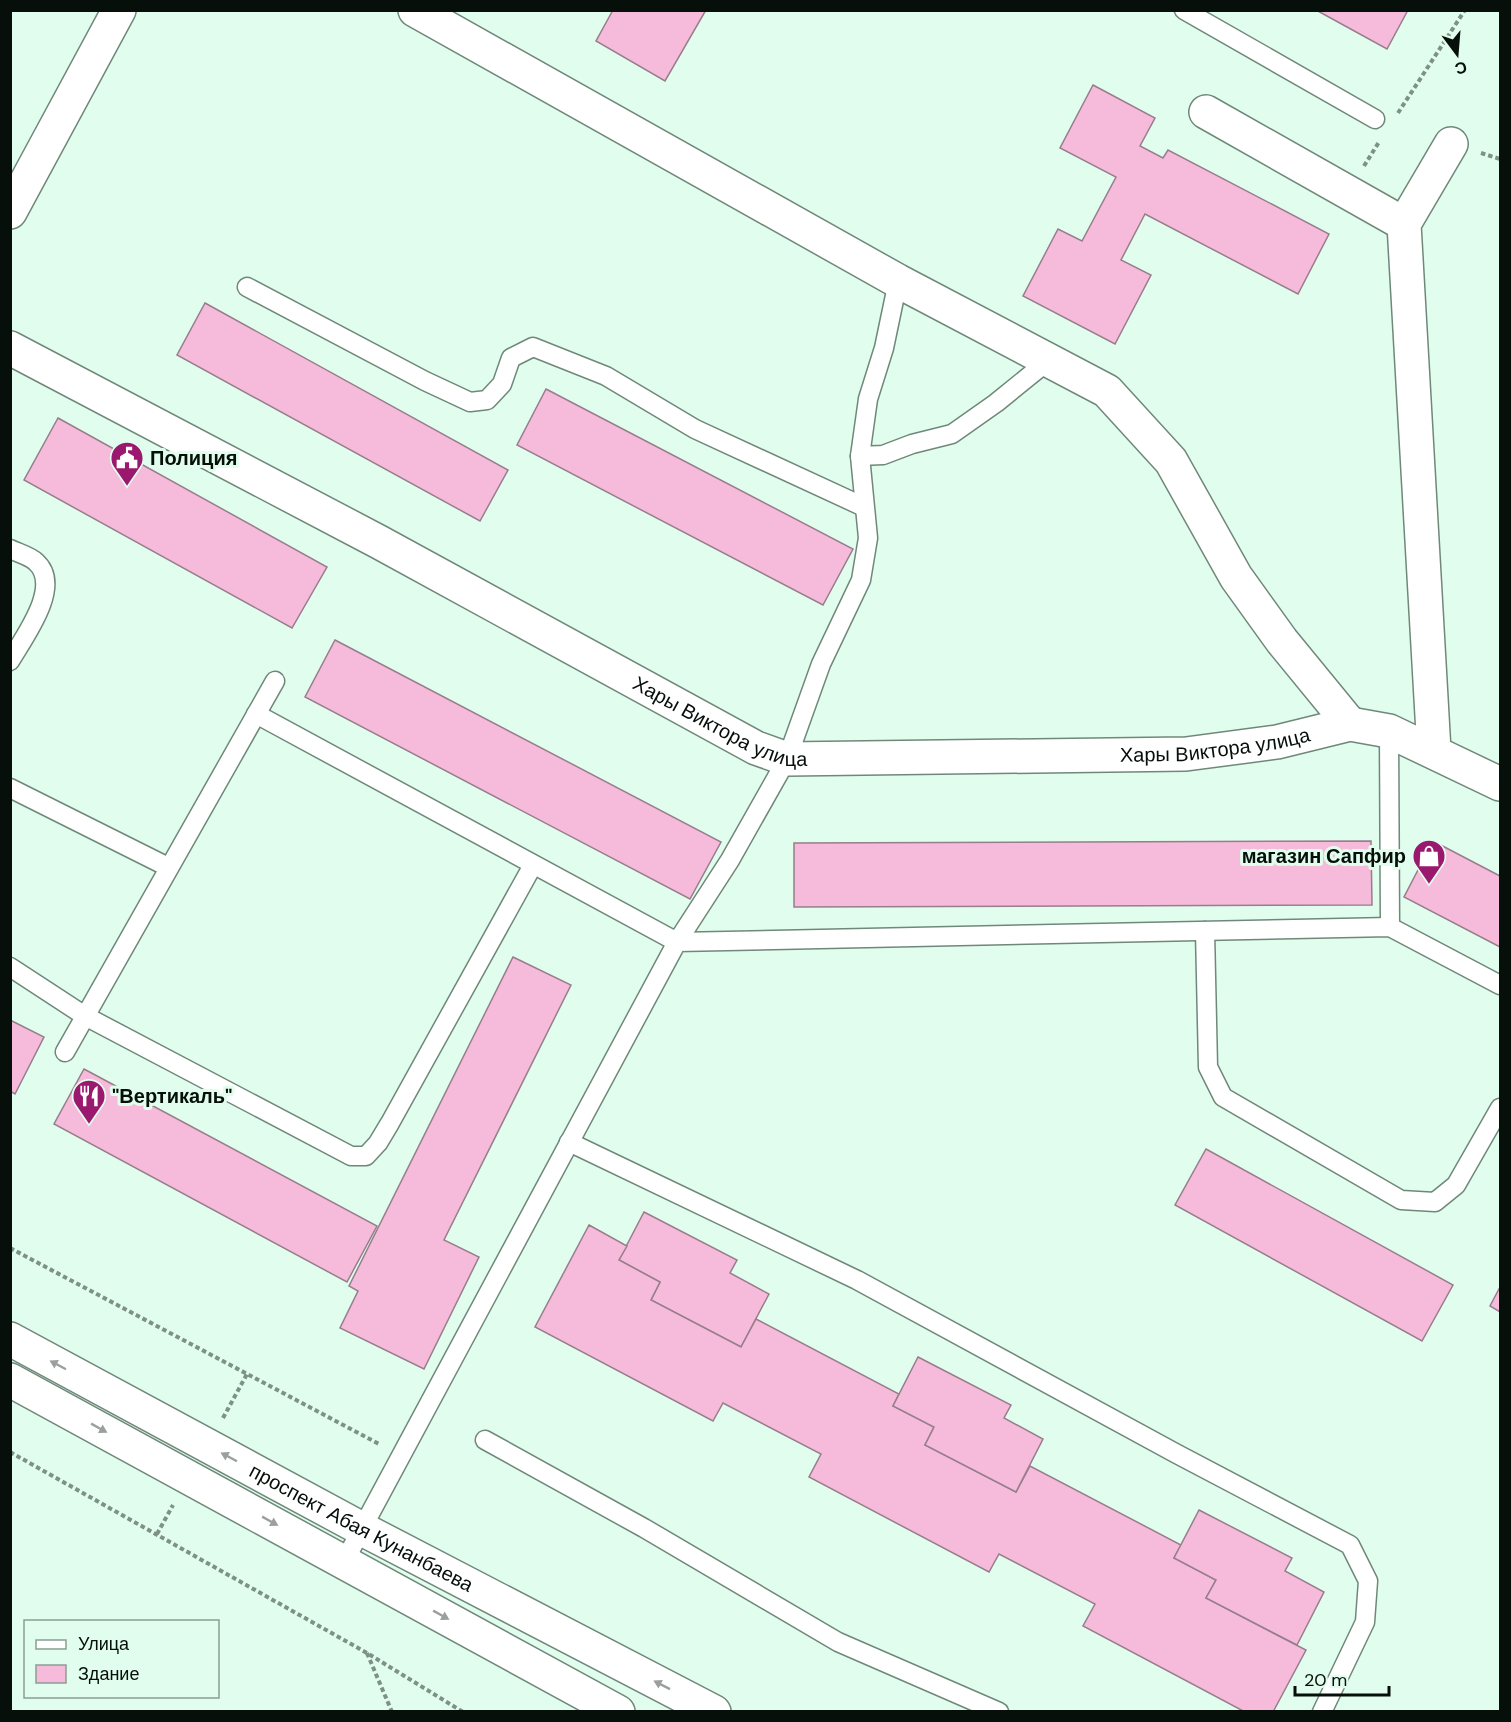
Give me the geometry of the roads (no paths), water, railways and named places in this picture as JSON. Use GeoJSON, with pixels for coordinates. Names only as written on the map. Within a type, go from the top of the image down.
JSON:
{"type":"FeatureCollection","features":[{"type":"Feature","properties":{"kind":"street"},"geometry":{"type":"LineString","coordinates":[[10,212],[119,10]]}},
{"type":"Feature","properties":{"kind":"street"},"geometry":{"type":"LineString","coordinates":[[415,10],[898,281],[1107,391],[1171,461],[1236,577],[1282,641],[1350,724]]}},
{"type":"Feature","properties":{"kind":"street"},"geometry":{"type":"LineString","coordinates":[[1206,112],[1404,224]]}},
{"type":"Feature","properties":{"kind":"street"},"geometry":{"type":"LineString","coordinates":[[1434,751],[1404,224],[1451,144]]}},
{"type":"Feature","properties":{"kind":"street","name":"Хары Виктора улица"},"geometry":{"type":"LineString","coordinates":[[10,348],[379,542],[756,748],[787,759],[1186,754],[1277,742],[1350,724],[1389,732],[1434,751],[1500,784]]}},
{"type":"Feature","properties":{"kind":"street","name":"проспект Абая Кунанбаева"},"geometry":{"type":"LineString","coordinates":[[10,1339],[362,1529],[714,1712]]}},
{"type":"Feature","properties":{"kind":"street","name":"проспект Абая Кунанбаева"},"geometry":{"type":"LineString","coordinates":[[10,1380],[618,1712]]}},
{"type":"Feature","properties":{"kind":"lane"},"geometry":{"type":"LineString","coordinates":[[1184,10],[1379,127]]}},
{"type":"Feature","properties":{"kind":"lane"},"geometry":{"type":"LineString","coordinates":[[344,1562],[677,942],[730,860],[787,759],[821,664],[861,580],[868,538],[860,456],[868,399],[884,348],[898,281]]}},
{"type":"Feature","properties":{"kind":"lane"},"geometry":{"type":"LineString","coordinates":[[247,287],[425,381],[471,402],[487,400],[502,384],[511,358],[533,347],[606,376],[695,429],[864,507]]}},
{"type":"Feature","properties":{"kind":"lane"},"geometry":{"type":"LineString","coordinates":[[860,456],[883,455],[912,444],[952,434],[996,403],[1049,360]]}},
{"type":"Feature","properties":{"kind":"lane"},"geometry":{"type":"LineString","coordinates":[[10,549],[36,562],[46,579],[42,605],[10,661]]}},
{"type":"Feature","properties":{"kind":"lane"},"geometry":{"type":"LineString","coordinates":[[65,1052],[275,681]]}},
{"type":"Feature","properties":{"kind":"lane"},"geometry":{"type":"LineString","coordinates":[[256,714],[677,942],[1390,927],[1500,985]]}},
{"type":"Feature","properties":{"kind":"lane"},"geometry":{"type":"LineString","coordinates":[[1389,732],[1390,927]]}},
{"type":"Feature","properties":{"kind":"lane"},"geometry":{"type":"LineString","coordinates":[[10,788],[168,867]]}},
{"type":"Feature","properties":{"kind":"lane"},"geometry":{"type":"LineString","coordinates":[[10,967],[85,1016],[351,1156],[366,1156],[378,1143],[390,1123],[533,865]]}},
{"type":"Feature","properties":{"kind":"lane"},"geometry":{"type":"LineString","coordinates":[[1205,931],[1208,1067],[1223,1097],[1401,1200],[1435,1202],[1456,1185],[1500,1108]]}},
{"type":"Feature","properties":{"kind":"lane"},"geometry":{"type":"LineString","coordinates":[[570,1142],[856,1280],[1350,1545],[1368,1581],[1365,1622],[1322,1712]]}},
{"type":"Feature","properties":{"kind":"lane"},"geometry":{"type":"LineString","coordinates":[[485,1440],[644,1528],[838,1642],[999,1712]]}},
{"type":"Feature","properties":{"kind":"place","name":"Полиция"},"geometry":{"type":"Point","coordinates":[127,487]}},
{"type":"Feature","properties":{"kind":"place","name":"магазин Сапфир"},"geometry":{"type":"Point","coordinates":[1429,885]}},
{"type":"Feature","properties":{"kind":"place","name":"\"Вертикаль\""},"geometry":{"type":"Point","coordinates":[89,1125]}}]}
